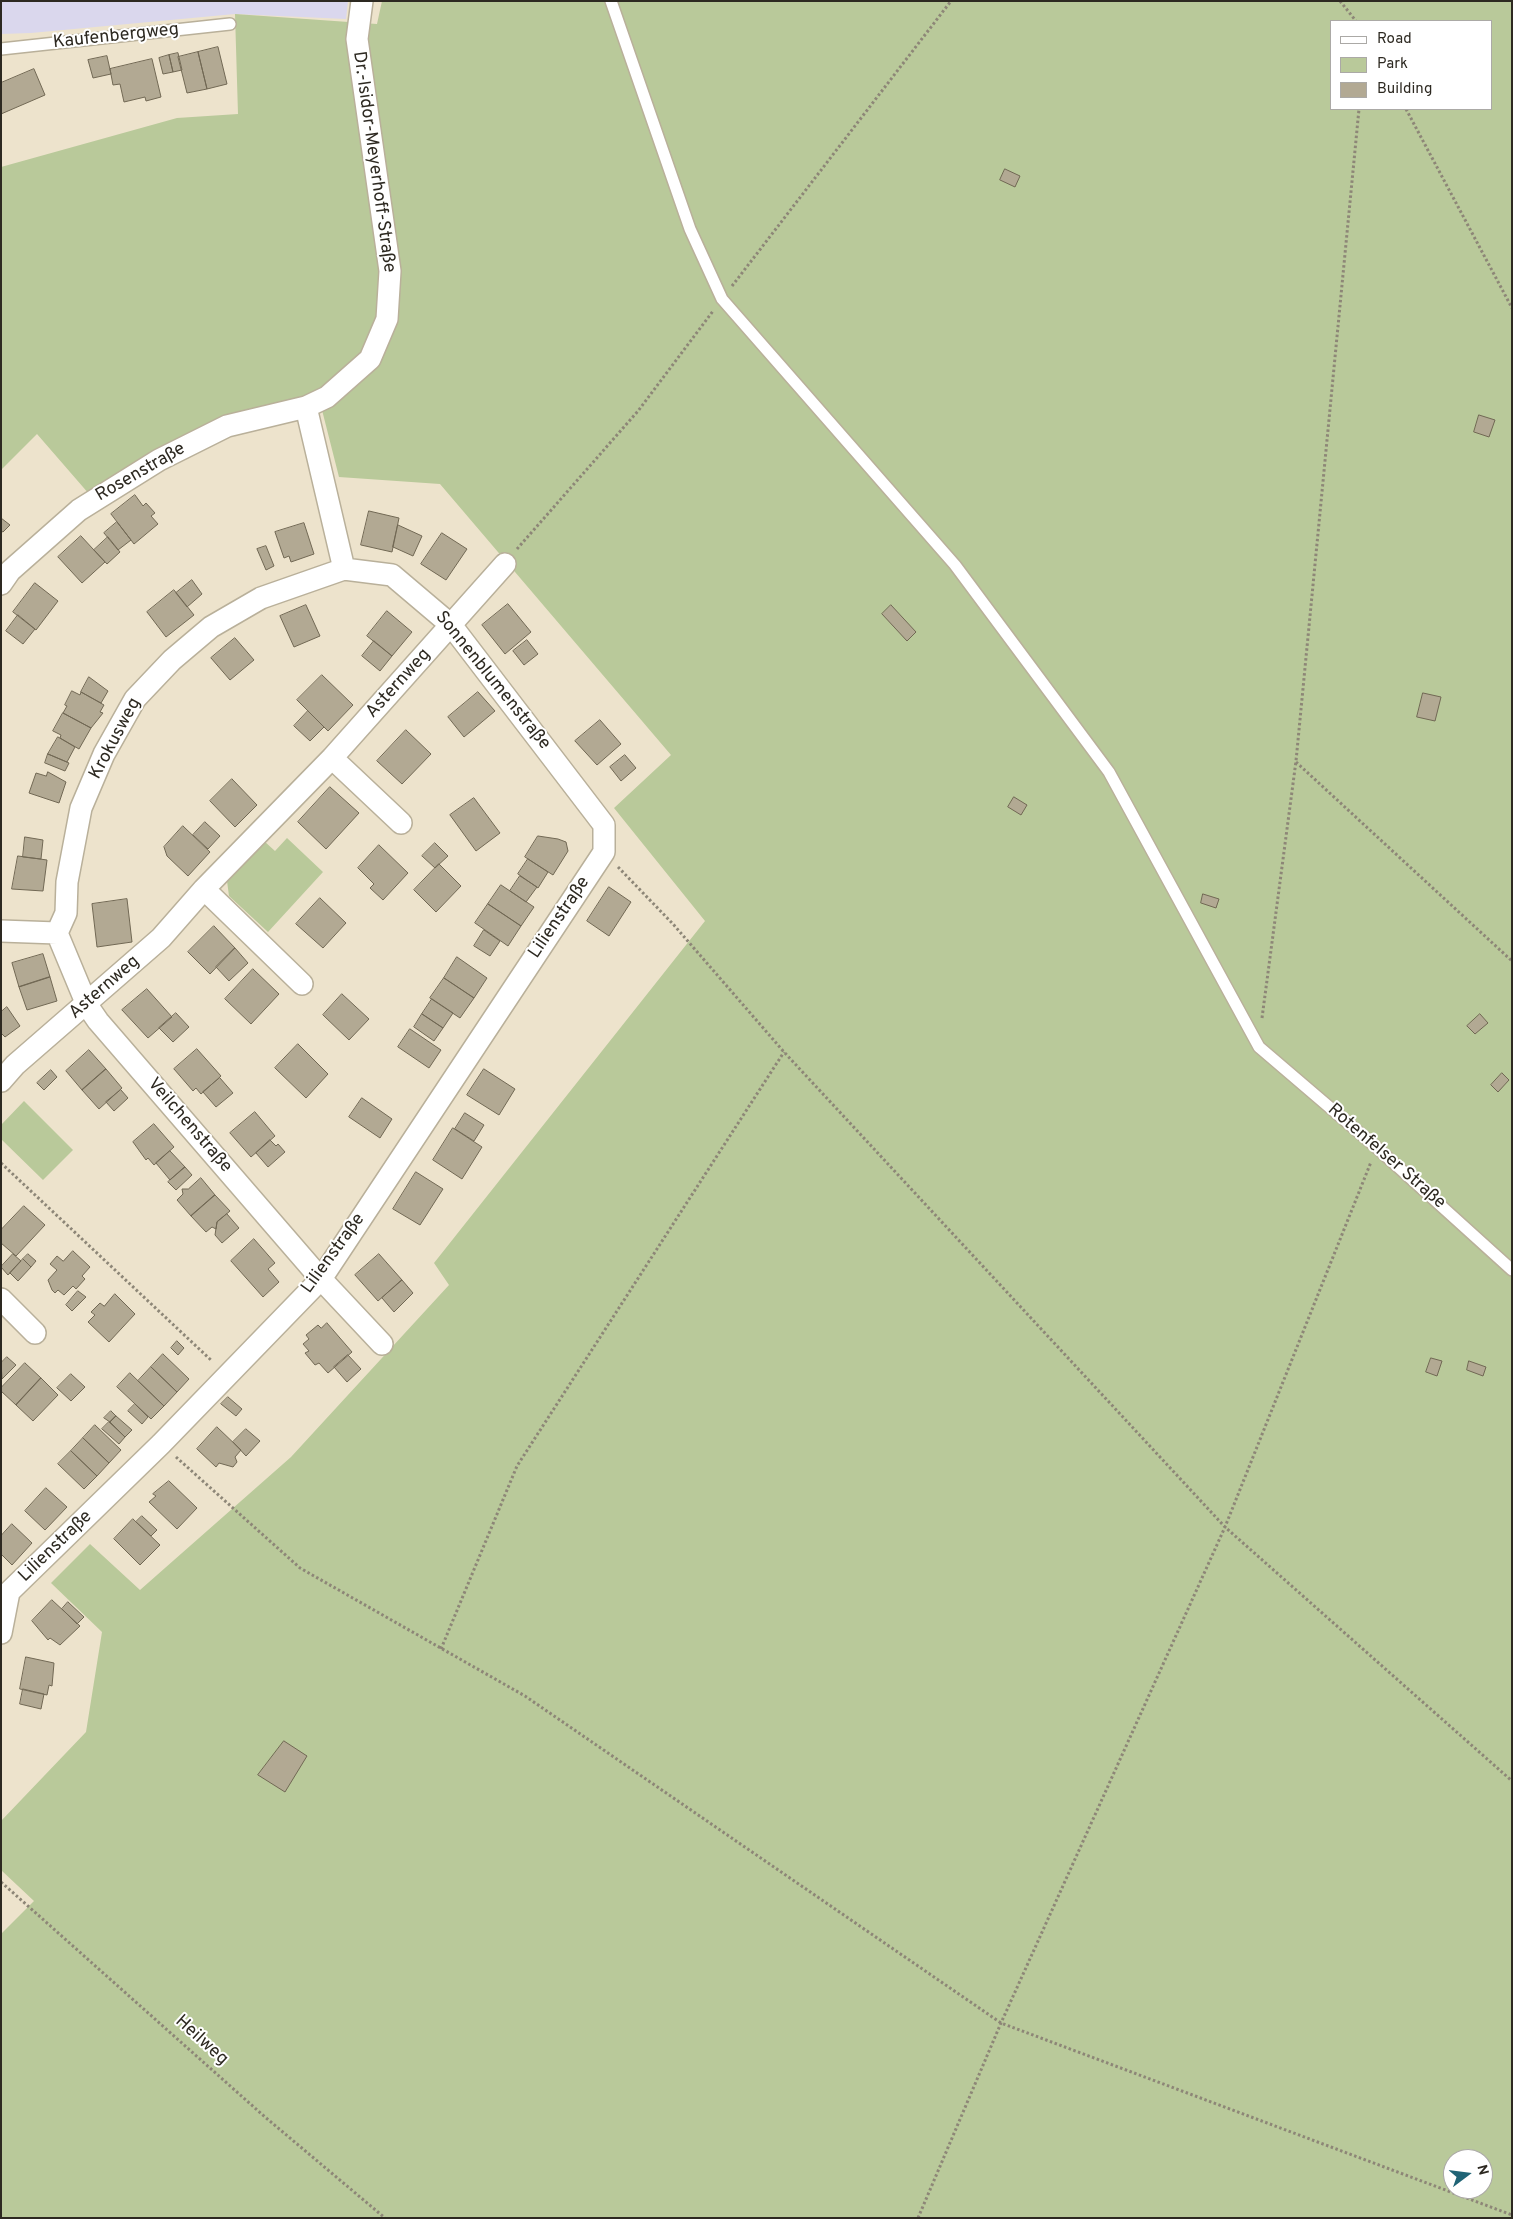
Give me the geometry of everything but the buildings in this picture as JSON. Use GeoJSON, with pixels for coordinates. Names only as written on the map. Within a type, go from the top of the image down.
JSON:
{"type":"FeatureCollection","features":[{"type":"Feature","properties":{"kind":"street","name":"Dr.-Isidor-Meyerhoff-Straße"},"geometry":{"type":"LineString","coordinates":[[306,406],[327,397],[370,359],[387,319],[390,271],[357,38],[362,1]]}},
{"type":"Feature","properties":{"kind":"street"},"geometry":{"type":"LineString","coordinates":[[306,406],[344,569]]}},
{"type":"Feature","properties":{"kind":"street","name":"Rosenstraße"},"geometry":{"type":"LineString","coordinates":[[1,584],[10,571],[79,510],[159,460],[226,426],[306,406]]}},
{"type":"Feature","properties":{"kind":"street","name":"Asternweg"},"geometry":{"type":"LineString","coordinates":[[1,1081],[15,1065],[87,1005],[161,938],[204,889],[332,758],[505,564]]}},
{"type":"Feature","properties":{"kind":"street","name":"Sonnenblumenstraße"},"geometry":{"type":"LineString","coordinates":[[344,569],[392,575],[452,625],[604,825],[604,852]]}},
{"type":"Feature","properties":{"kind":"street","name":"Krokusweg"},"geometry":{"type":"LineString","coordinates":[[57,933],[66,913],[67,882],[81,808],[104,754],[135,699],[172,660],[211,627],[261,598],[344,569]]}},
{"type":"Feature","properties":{"kind":"street"},"geometry":{"type":"LineString","coordinates":[[332,758],[401,823]]}},
{"type":"Feature","properties":{"kind":"street","name":"Lilienstraße"},"geometry":{"type":"LineString","coordinates":[[1,1632],[5,1589],[161,1444],[321,1278],[604,852]]}},
{"type":"Feature","properties":{"kind":"street"},"geometry":{"type":"LineString","coordinates":[[204,889],[302,984]]}},
{"type":"Feature","properties":{"kind":"street"},"geometry":{"type":"LineString","coordinates":[[1,931],[57,933]]}},
{"type":"Feature","properties":{"kind":"street","name":"Veilchenstraße"},"geometry":{"type":"LineString","coordinates":[[57,933],[87,1005],[321,1278],[382,1344]]}},
{"type":"Feature","properties":{"kind":"street"},"geometry":{"type":"LineString","coordinates":[[1,1299],[34,1332]]}},
{"type":"Feature","properties":{"kind":"lane"},"geometry":{"type":"LineString","coordinates":[[611,1],[690,229],[722,299],[955,565],[1109,772],[1258,1047]]}},
{"type":"Feature","properties":{"kind":"lane","name":"Kaufenbergweg"},"geometry":{"type":"LineString","coordinates":[[1,50],[230,24]]}},
{"type":"Feature","properties":{"kind":"lane","name":"Rotenfelser Straße"},"geometry":{"type":"LineString","coordinates":[[1258,1047],[1376,1147],[1512,1270]]}},
{"type":"Feature","properties":{"kind":"path"},"geometry":{"type":"LineString","coordinates":[[505,564],[638,411],[952,1]]}},
{"type":"Feature","properties":{"kind":"path"},"geometry":{"type":"LineString","coordinates":[[1340,1],[1355,20]]}},
{"type":"Feature","properties":{"kind":"path"},"geometry":{"type":"LineString","coordinates":[[1258,1047],[1296,762],[1359,110]]}},
{"type":"Feature","properties":{"kind":"path"},"geometry":{"type":"LineString","coordinates":[[1407,110],[1512,308]]}},
{"type":"Feature","properties":{"kind":"path"},"geometry":{"type":"LineString","coordinates":[[1296,762],[1512,961]]}},
{"type":"Feature","properties":{"kind":"path"},"geometry":{"type":"LineString","coordinates":[[604,852],[673,924],[784,1052],[1224,1527],[1512,1781]]}},
{"type":"Feature","properties":{"kind":"path"},"geometry":{"type":"LineString","coordinates":[[441,1648],[517,1466],[784,1052]]}},
{"type":"Feature","properties":{"kind":"path"},"geometry":{"type":"LineString","coordinates":[[918,2218],[1001,2023],[1224,1527],[1376,1147]]}},
{"type":"Feature","properties":{"kind":"path"},"geometry":{"type":"LineString","coordinates":[[1,1163],[229,1374]]}},
{"type":"Feature","properties":{"kind":"path"},"geometry":{"type":"LineString","coordinates":[[161,1444],[300,1568],[525,1696],[1001,2023],[1512,2215]]}},
{"type":"Feature","properties":{"kind":"path","name":"Heilweg"},"geometry":{"type":"LineString","coordinates":[[1,1882],[265,2117],[385,2218]]}},
{"type":"Feature","properties":{"kind":"shaded area"},"geometry":{"type":"Polygon","coordinates":[[[1,1],[348,1],[346,19],[235,14],[31,33],[1,34],[1,1]]]}},
{"type":"Feature","properties":{"kind":"green space"},"geometry":{"type":"Polygon","coordinates":[[[382,1],[1512,1],[1512,2218],[1,2218],[1,1934],[34,1901],[1,1870],[1,1821],[86,1732],[102,1632],[51,1583],[90,1544],[140,1590],[291,1457],[449,1285],[434,1263],[705,921],[614,808],[671,755],[440,484],[339,477],[322,410],[230,434],[96,502],[37,434],[1,470],[1,167],[177,118],[238,114],[235,14],[377,24],[382,1]]]}},
{"type":"Feature","properties":{"kind":"green space"},"geometry":{"type":"Polygon","coordinates":[[[287,838],[323,872],[268,932],[229,896],[227,881],[264,841],[275,851],[287,838]]]}},
{"type":"Feature","properties":{"kind":"green space"},"geometry":{"type":"Polygon","coordinates":[[[24,1101],[73,1150],[43,1180],[1,1139],[1,1125],[24,1101]]]}}]}
